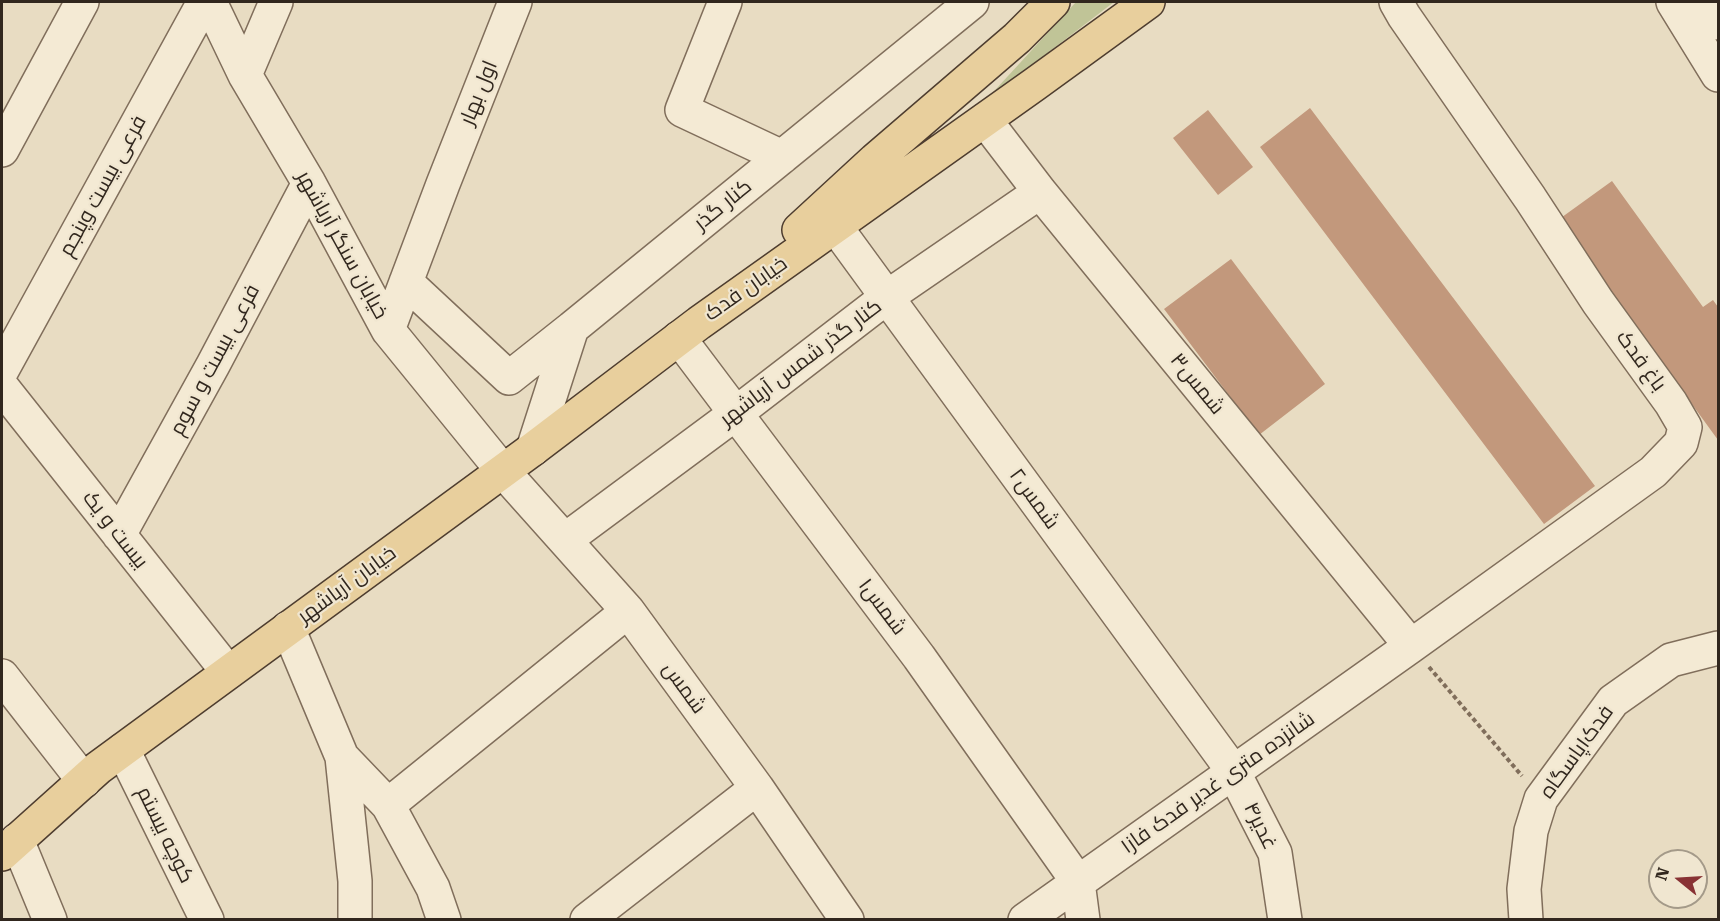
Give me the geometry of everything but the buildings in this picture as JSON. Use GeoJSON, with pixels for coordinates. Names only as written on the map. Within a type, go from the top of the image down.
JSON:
{"type":"FeatureCollection","features":[{"type":"Feature","properties":{"kind":"main road","name":"خیابان فدک"},"geometry":{"type":"LineString","coordinates":[[689,330],[875,160],[1017,39],[1053,2]]}},
{"type":"Feature","properties":{"kind":"main road","name":"خیابان فدک"},"geometry":{"type":"LineString","coordinates":[[689,330],[1148,2]]}},
{"type":"Feature","properties":{"kind":"main road","name":"خیابان آریاشهر"},"geometry":{"type":"LineString","coordinates":[[9,847],[98,768],[533,449],[689,330]]}},
{"type":"Feature","properties":{"kind":"street"},"geometry":{"type":"LineString","coordinates":[[2,150],[82,2]]}},
{"type":"Feature","properties":{"kind":"street","name":"فرعی بیست وپنجم"},"geometry":{"type":"LineString","coordinates":[[2,370],[204,2]]}},
{"type":"Feature","properties":{"kind":"street","name":"خیابان سنگر آریاشهر"},"geometry":{"type":"LineString","coordinates":[[210,2],[245,75],[309,183],[388,330],[502,471]]}},
{"type":"Feature","properties":{"kind":"street"},"geometry":{"type":"LineString","coordinates":[[245,75],[276,2]]}},
{"type":"Feature","properties":{"kind":"street","name":"اول بهار"},"geometry":{"type":"LineString","coordinates":[[388,330],[515,2]]}},
{"type":"Feature","properties":{"kind":"street"},"geometry":{"type":"LineString","coordinates":[[725,2],[682,110],[782,157]]}},
{"type":"Feature","properties":{"kind":"street","name":"کنار گذر"},"geometry":{"type":"LineString","coordinates":[[406,282],[509,378],[972,2]]}},
{"type":"Feature","properties":{"kind":"street","name":"باغ فدک"},"geometry":{"type":"LineString","coordinates":[[1396,2],[1598,302],[1671,403],[1685,427],[1681,443],[1653,472],[1411,646]]}},
{"type":"Feature","properties":{"kind":"street"},"geometry":{"type":"LineString","coordinates":[[1673,2],[1719,75]]}},
{"type":"Feature","properties":{"kind":"street"},"geometry":{"type":"LineString","coordinates":[[1705,2],[1719,23]]}},
{"type":"Feature","properties":{"kind":"street","name":"شمس۳"},"geometry":{"type":"LineString","coordinates":[[985,120],[1040,192],[1411,646]]}},
{"type":"Feature","properties":{"kind":"street","name":"فرعی بیست و سوم"},"geometry":{"type":"LineString","coordinates":[[119,535],[213,365],[309,183]]}},
{"type":"Feature","properties":{"kind":"street","name":"کنار گذر شمس آریاشهر"},"geometry":{"type":"LineString","coordinates":[[565,540],[735,414],[886,297],[1040,192]]}},
{"type":"Feature","properties":{"kind":"street","name":"شمس۲"},"geometry":{"type":"LineString","coordinates":[[835,226],[1233,771]]}},
{"type":"Feature","properties":{"kind":"street"},"geometry":{"type":"LineString","coordinates":[[533,449],[572,328]]}},
{"type":"Feature","properties":{"kind":"street","name":"شمس۱"},"geometry":{"type":"LineString","coordinates":[[689,330],[735,414],[919,657],[1078,882]]}},
{"type":"Feature","properties":{"kind":"street","name":"بیست و یک"},"geometry":{"type":"LineString","coordinates":[[2,387],[228,672]]}},
{"type":"Feature","properties":{"kind":"street","name":"شمس"},"geometry":{"type":"LineString","coordinates":[[502,471],[628,611],[757,788],[847,920]]}},
{"type":"Feature","properties":{"kind":"street"},"geometry":{"type":"LineString","coordinates":[[388,805],[628,611]]}},
{"type":"Feature","properties":{"kind":"street"},"geometry":{"type":"LineString","coordinates":[[288,628],[342,757],[355,881],[355,920]]}},
{"type":"Feature","properties":{"kind":"street","name":"شانزده متری غدیر فدک فاز۱"},"geometry":{"type":"LineString","coordinates":[[1024,920],[1411,646]]}},
{"type":"Feature","properties":{"kind":"street","name":"فدک۱پاسگاه"},"geometry":{"type":"LineString","coordinates":[[1526,920],[1524,889],[1531,831],[1541,799],[1613,701],[1671,660],[1719,648]]}},
{"type":"Feature","properties":{"kind":"street"},"geometry":{"type":"LineString","coordinates":[[2,675],[84,781]]}},
{"type":"Feature","properties":{"kind":"street","name":"کوچه بیستم"},"geometry":{"type":"LineString","coordinates":[[123,750],[207,920]]}},
{"type":"Feature","properties":{"kind":"street"},"geometry":{"type":"LineString","coordinates":[[342,757],[388,805],[433,888],[444,920]]}},
{"type":"Feature","properties":{"kind":"street","name":"غدیر۴"},"geometry":{"type":"LineString","coordinates":[[1233,771],[1275,853],[1285,920]]}},
{"type":"Feature","properties":{"kind":"street"},"geometry":{"type":"LineString","coordinates":[[587,920],[757,788]]}},
{"type":"Feature","properties":{"kind":"street"},"geometry":{"type":"LineString","coordinates":[[9,847],[50,920]]}},
{"type":"Feature","properties":{"kind":"street"},"geometry":{"type":"LineString","coordinates":[[1078,882],[1083,920]]}},
{"type":"Feature","properties":{"kind":"path"},"geometry":{"type":"LineString","coordinates":[[1411,646],[1541,799]]}},
{"type":"Feature","properties":{"kind":"green space"},"geometry":{"type":"Polygon","coordinates":[[[1076,2],[1114,2],[985,101],[1076,2]]]}}]}
